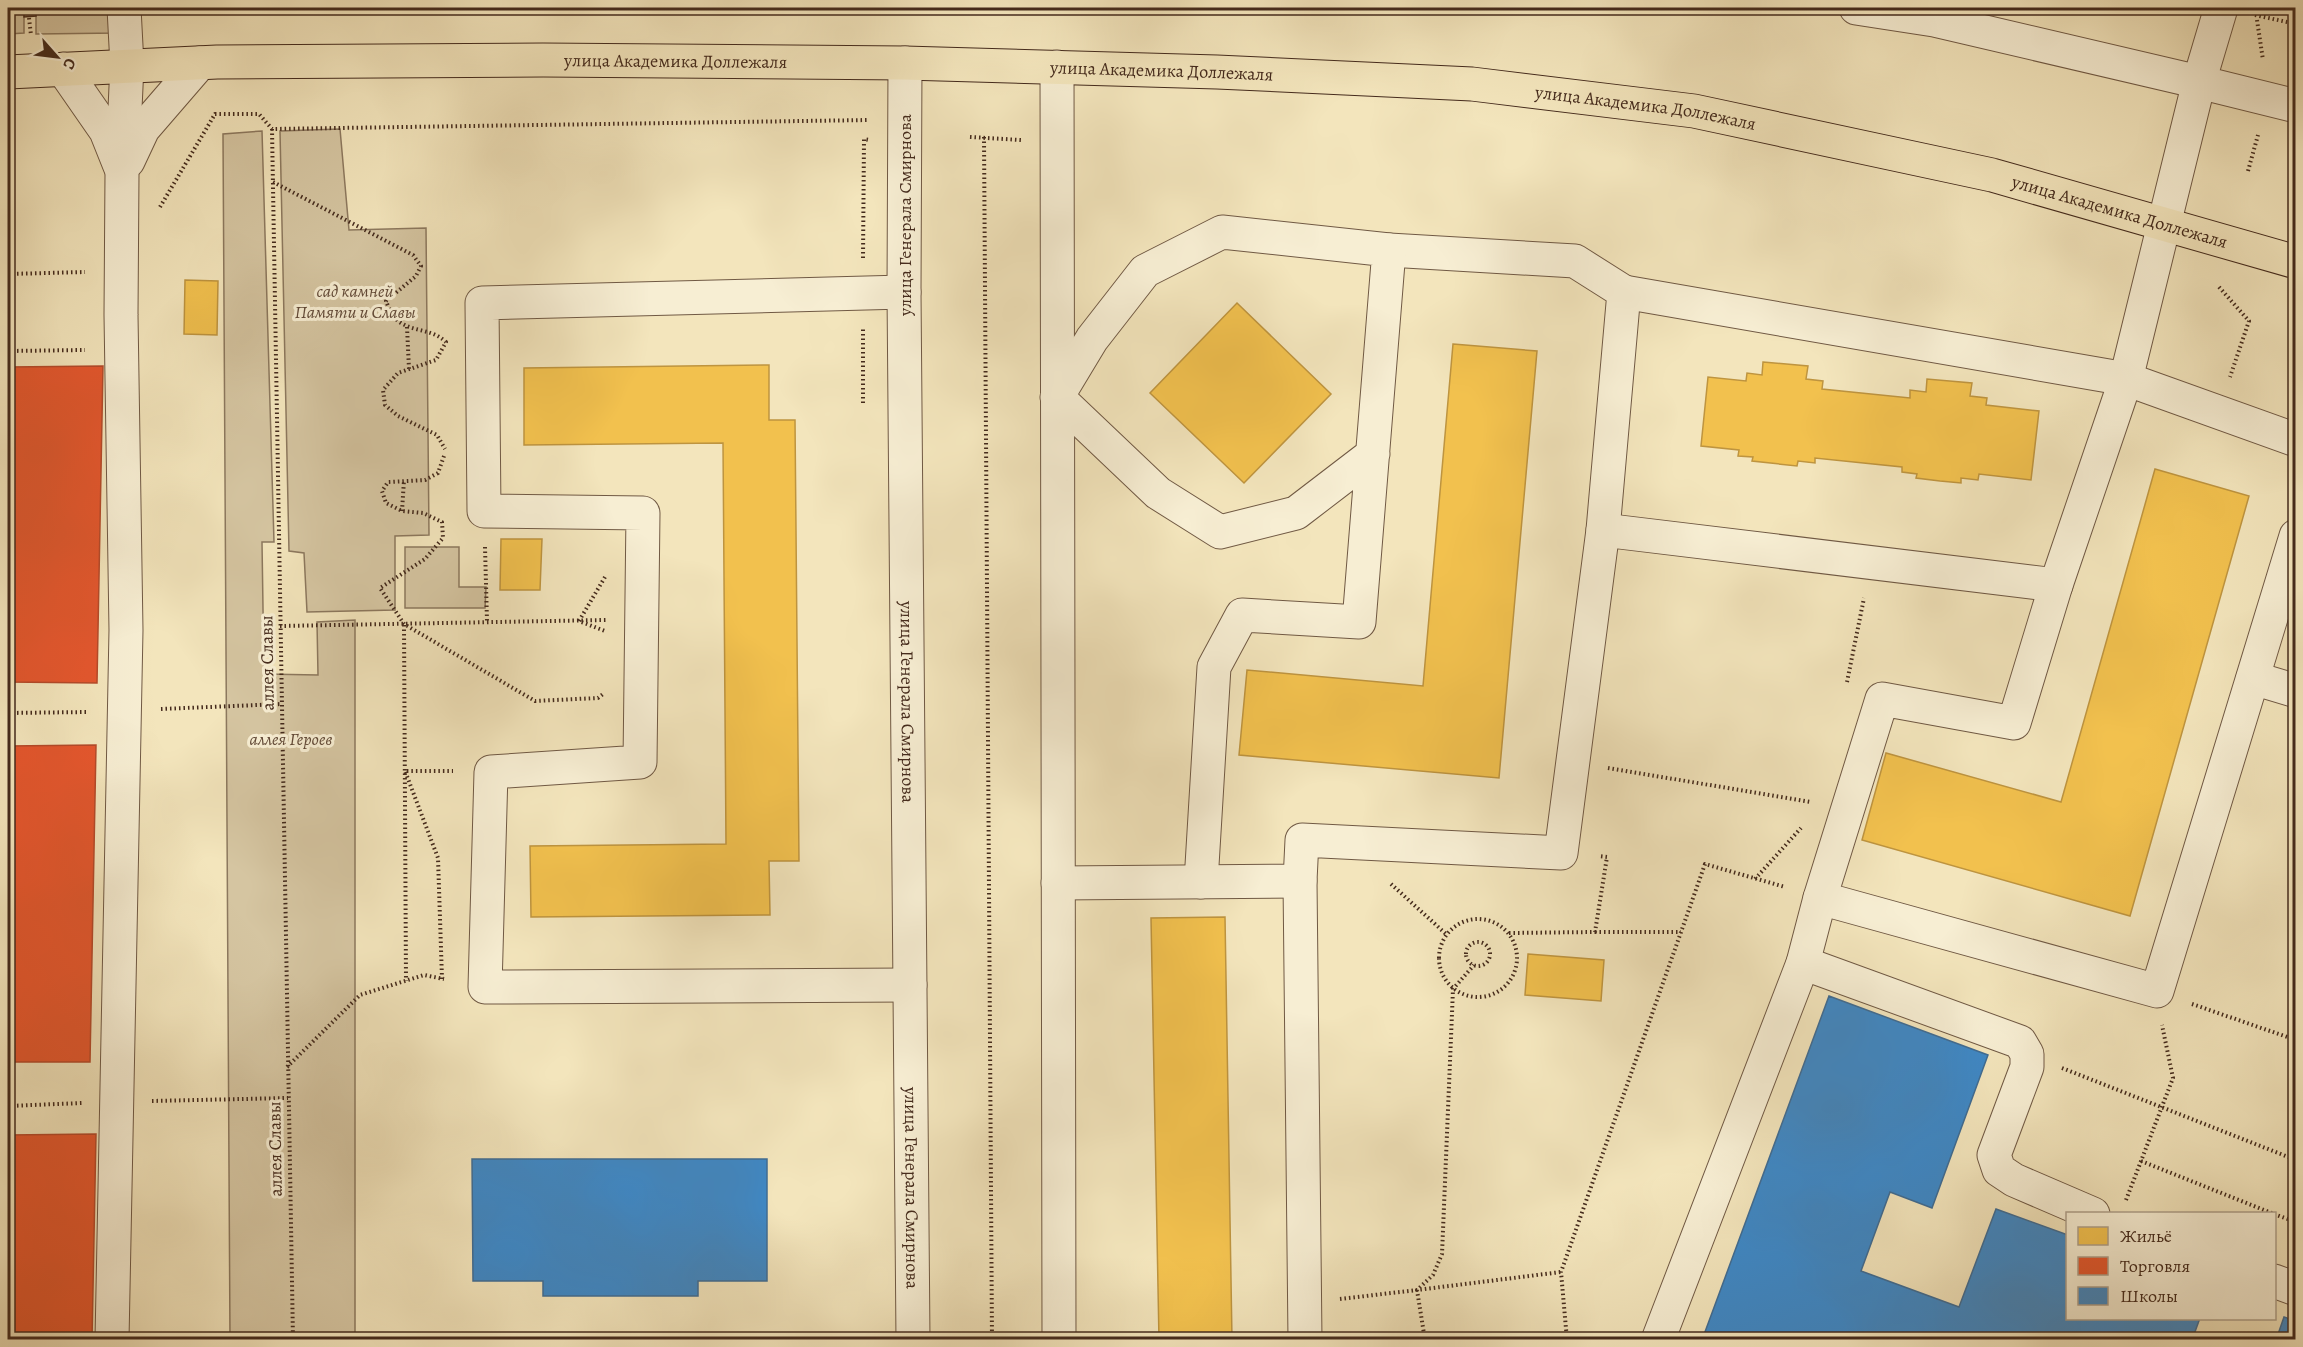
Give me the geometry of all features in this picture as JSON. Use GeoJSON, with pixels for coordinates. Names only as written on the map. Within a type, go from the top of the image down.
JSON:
{"type":"FeatureCollection","features":[{"type":"Feature","properties":{"kind":"main road","name":"улица Академика Доллежаля"},"geometry":{"type":"LineString","coordinates":[[8,72],[200,63],[543,60],[905,63],[1472,84],[1694,111],[1992,175],[2295,262]]}},
{"type":"Feature","properties":{"kind":"street"},"geometry":{"type":"LineString","coordinates":[[112,1340],[126,630],[122,351],[122,174],[127,65],[124,8]]}},
{"type":"Feature","properties":{"kind":"street"},"geometry":{"type":"LineString","coordinates":[[1856,8],[1934,20],[2295,106]]}},
{"type":"Feature","properties":{"kind":"street"},"geometry":{"type":"LineString","coordinates":[[1658,1340],[1803,963],[1820,898],[1882,699],[2014,723],[2056,585],[2126,379],[2199,82],[2221,8]]}},
{"type":"Feature","properties":{"kind":"street"},"geometry":{"type":"LineString","coordinates":[[122,174],[142,129],[200,63]]}},
{"type":"Feature","properties":{"kind":"street","name":"улица Генерала Смирнова"},"geometry":{"type":"LineString","coordinates":[[905,63],[904,292],[913,1340]]}},
{"type":"Feature","properties":{"kind":"street"},"geometry":{"type":"LineString","coordinates":[[1057,67],[1059,1340]]}},
{"type":"Feature","properties":{"kind":"street"},"geometry":{"type":"LineString","coordinates":[[63,69],[106,131],[122,174]]}},
{"type":"Feature","properties":{"kind":"street"},"geometry":{"type":"LineString","coordinates":[[1057,397],[1092,339],[1145,271],[1222,232],[1389,250],[1575,261],[1624,292],[2126,379],[2295,440]]}},
{"type":"Feature","properties":{"kind":"street"},"geometry":{"type":"LineString","coordinates":[[1201,882],[1214,667],[1242,615],[1359,622],[1389,250]]}},
{"type":"Feature","properties":{"kind":"street"},"geometry":{"type":"LineString","coordinates":[[904,292],[482,303],[484,511],[643,513],[640,762],[491,772],[485,987],[910,985]]}},
{"type":"Feature","properties":{"kind":"street"},"geometry":{"type":"LineString","coordinates":[[1305,1340],[1300,881],[1302,840],[1561,853],[1602,530],[1624,292]]}},
{"type":"Feature","properties":{"kind":"street"},"geometry":{"type":"LineString","coordinates":[[1057,397],[1158,493],[1220,532],[1296,513],[1373,454]]}},
{"type":"Feature","properties":{"kind":"street"},"geometry":{"type":"LineString","coordinates":[[1602,530],[2056,585]]}},
{"type":"Feature","properties":{"kind":"street"},"geometry":{"type":"LineString","coordinates":[[1820,898],[2157,992],[2295,536]]}},
{"type":"Feature","properties":{"kind":"street"},"geometry":{"type":"LineString","coordinates":[[2253,678],[2295,691]]}},
{"type":"Feature","properties":{"kind":"street"},"geometry":{"type":"LineString","coordinates":[[1058,883],[1300,881]]}},
{"type":"Feature","properties":{"kind":"street"},"geometry":{"type":"LineString","coordinates":[[1803,963],[2020,1042],[2027,1054],[2027,1067],[1994,1155],[1999,1170],[2014,1180],[2088,1212]]}},
{"type":"Feature","properties":{"kind":"street"},"geometry":{"type":"LineString","coordinates":[[2276,1282],[2295,1289]]}},
{"type":"Feature","properties":{"kind":"path"},"geometry":{"type":"LineString","coordinates":[[215,114],[259,114],[272,129],[876,120]]}},
{"type":"Feature","properties":{"kind":"path","name":"аллея Славы"},"geometry":{"type":"LineString","coordinates":[[272,129],[293,1340]]}},
{"type":"Feature","properties":{"kind":"path"},"geometry":{"type":"LineString","coordinates":[[984,137],[992,1340]]}},
{"type":"Feature","properties":{"kind":"path"},"geometry":{"type":"LineString","coordinates":[[970,138],[1026,141]]}},
{"type":"Feature","properties":{"kind":"path"},"geometry":{"type":"LineString","coordinates":[[273,182],[412,255],[421,266],[416,276],[386,301],[394,318],[407,327],[437,334],[446,342],[436,360],[398,373],[383,390],[385,405],[398,416],[437,435],[446,452],[438,473],[425,480],[388,482],[382,491],[386,503],[402,511],[423,513],[442,522],[442,538],[425,559],[380,588],[404,624],[535,701],[598,698],[608,691]]}},
{"type":"Feature","properties":{"kind":"path"},"geometry":{"type":"LineString","coordinates":[[2218,412],[2248,321],[2219,288]]}},
{"type":"Feature","properties":{"kind":"path"},"geometry":{"type":"LineString","coordinates":[[407,327],[409,369]]}},
{"type":"Feature","properties":{"kind":"path"},"geometry":{"type":"LineString","coordinates":[[8,351],[122,351]]}},
{"type":"Feature","properties":{"kind":"path"},"geometry":{"type":"LineString","coordinates":[[402,511],[404,480]]}},
{"type":"Feature","properties":{"kind":"path"},"geometry":{"type":"LineString","coordinates":[[484,511],[487,621]]}},
{"type":"Feature","properties":{"kind":"path"},"geometry":{"type":"LineString","coordinates":[[1846,689],[1870,562]]}},
{"type":"Feature","properties":{"kind":"path"},"geometry":{"type":"LineString","coordinates":[[280,626],[642,620]]}},
{"type":"Feature","properties":{"kind":"path"},"geometry":{"type":"LineString","coordinates":[[579,621],[611,633]]}},
{"type":"Feature","properties":{"kind":"path"},"geometry":{"type":"LineString","coordinates":[[404,624],[406,981]]}},
{"type":"Feature","properties":{"kind":"path"},"geometry":{"type":"LineString","coordinates":[[8,713],[124,711],[281,704]]}},
{"type":"Feature","properties":{"kind":"path"},"geometry":{"type":"LineString","coordinates":[[1572,762],[1812,802]]}},
{"type":"Feature","properties":{"kind":"path"},"geometry":{"type":"LineString","coordinates":[[405,771],[491,772]]}},
{"type":"Feature","properties":{"kind":"path"},"geometry":{"type":"LineString","coordinates":[[405,771],[438,858],[442,979]]}},
{"type":"Feature","properties":{"kind":"path"},"geometry":{"type":"LineString","coordinates":[[1755,879],[1808,821]]}},
{"type":"Feature","properties":{"kind":"path"},"geometry":{"type":"LineString","coordinates":[[1561,853],[1607,857],[1595,932]]}},
{"type":"Feature","properties":{"kind":"path"},"geometry":{"type":"LineString","coordinates":[[1567,1340],[1561,1272],[1706,864],[1820,898]]}},
{"type":"Feature","properties":{"kind":"path"},"geometry":{"type":"LineString","coordinates":[[1478,918],[1500,925],[1509,933],[1516,951],[1516,970],[1510,981],[1489,996],[1464,995],[1453,988],[1445,980],[1438,957],[1440,945],[1454,926],[1478,918]]}},
{"type":"Feature","properties":{"kind":"path"},"geometry":{"type":"LineString","coordinates":[[1509,933],[1681,932]]}},
{"type":"Feature","properties":{"kind":"path"},"geometry":{"type":"LineString","coordinates":[[1417,1290],[1433,1275],[1442,1254],[1453,988],[1474,965],[1485,964],[1489,958],[1490,951],[1481,942],[1470,945],[1466,952],[1468,960],[1474,965]]}},
{"type":"Feature","properties":{"kind":"path"},"geometry":{"type":"LineString","coordinates":[[287,1068],[360,995],[424,975],[485,987]]}},
{"type":"Feature","properties":{"kind":"path"},"geometry":{"type":"LineString","coordinates":[[2125,1203],[2173,1078],[2157,992],[2295,1040]]}},
{"type":"Feature","properties":{"kind":"path"},"geometry":{"type":"LineString","coordinates":[[2027,1054],[2295,1161]]}},
{"type":"Feature","properties":{"kind":"path"},"geometry":{"type":"LineString","coordinates":[[2141,1161],[2269,1212]]}},
{"type":"Feature","properties":{"kind":"path"},"geometry":{"type":"LineString","coordinates":[[2276,1215],[2295,1222]]}},
{"type":"Feature","properties":{"kind":"path"},"geometry":{"type":"LineString","coordinates":[[1305,1303],[1561,1272]]}},
{"type":"Feature","properties":{"kind":"path"},"geometry":{"type":"LineString","coordinates":[[1417,1290],[1425,1340]]}},
{"type":"Feature","properties":{"kind":"green space"},"geometry":{"type":"Polygon","coordinates":[[[8,8],[24,8],[24,33],[8,34],[8,8]]]}},
{"type":"Feature","properties":{"kind":"green space"},"geometry":{"type":"Polygon","coordinates":[[[36,8],[118,8],[118,33],[36,34],[36,8]]]}},
{"type":"Feature","properties":{"kind":"green space","name":"сад камней Памяти и Славы"},"geometry":{"type":"Polygon","coordinates":[[[340,129],[349,230],[426,228],[429,535],[395,536],[395,610],[307,612],[304,553],[289,551],[280,131],[340,129]]]}},
{"type":"Feature","properties":{"kind":"green space","name":"аллея Героев"},"geometry":{"type":"Polygon","coordinates":[[[262,131],[274,542],[262,542],[264,674],[318,675],[317,622],[355,620],[355,1339],[230,1339],[223,134],[262,131]]]}},
{"type":"Feature","properties":{"kind":"green space"},"geometry":{"type":"Polygon","coordinates":[[[405,547],[459,547],[459,587],[486,587],[485,608],[405,608],[405,547]]]}},
{"type":"Feature","properties":{"kind":"building: Жильё"},"geometry":{"type":"Polygon","coordinates":[[[185,280],[218,281],[217,335],[184,334],[185,280]]]}},
{"type":"Feature","properties":{"kind":"building: Жильё"},"geometry":{"type":"Polygon","coordinates":[[[1237,303],[1331,394],[1244,483],[1150,393],[1237,303]]]}},
{"type":"Feature","properties":{"kind":"building: Жильё"},"geometry":{"type":"Polygon","coordinates":[[[1453,344],[1537,351],[1499,778],[1239,755],[1247,670],[1423,686],[1453,344]]]}},
{"type":"Feature","properties":{"kind":"building: Жильё"},"geometry":{"type":"Polygon","coordinates":[[[1763,362],[1808,366],[1806,379],[1823,381],[1822,389],[1910,398],[1910,390],[1926,392],[1927,379],[1972,383],[1970,396],[1987,398],[1986,405],[2039,411],[2031,480],[1979,474],[1978,480],[1961,478],[1961,483],[1940,481],[1916,478],[1917,474],[1902,472],[1902,467],[1815,458],[1815,463],[1798,461],[1797,466],[1752,461],[1753,457],[1738,456],[1739,450],[1701,446],[1708,377],[1746,381],[1747,373],[1762,375],[1763,362]]]}},
{"type":"Feature","properties":{"kind":"building: Жильё"},"geometry":{"type":"Polygon","coordinates":[[[769,365],[769,420],[795,420],[799,861],[769,861],[770,915],[531,917],[530,846],[726,844],[723,443],[524,445],[524,368],[769,365]]]}},
{"type":"Feature","properties":{"kind":"building: Жильё"},"geometry":{"type":"Polygon","coordinates":[[[2155,469],[2249,496],[2130,916],[1862,840],[1886,753],[2061,802],[2155,469]]]}},
{"type":"Feature","properties":{"kind":"building: Жильё"},"geometry":{"type":"Polygon","coordinates":[[[501,539],[542,539],[540,590],[500,590],[501,539]]]}},
{"type":"Feature","properties":{"kind":"building: Жильё"},"geometry":{"type":"Polygon","coordinates":[[[1225,917],[1232,1340],[1159,1340],[1151,918],[1225,917]]]}},
{"type":"Feature","properties":{"kind":"building: Жильё"},"geometry":{"type":"Polygon","coordinates":[[[1528,954],[1604,960],[1601,1001],[1525,995],[1528,954]]]}},
{"type":"Feature","properties":{"kind":"building: Торговля"},"geometry":{"type":"Polygon","coordinates":[[[103,366],[97,683],[8,682],[8,367],[103,366]]]}},
{"type":"Feature","properties":{"kind":"building: Торговля"},"geometry":{"type":"Polygon","coordinates":[[[96,745],[90,1062],[8,1062],[8,746],[96,745]]]}},
{"type":"Feature","properties":{"kind":"building: Торговля"},"geometry":{"type":"Polygon","coordinates":[[[96,1134],[92,1340],[8,1340],[8,1135],[96,1134]]]}},
{"type":"Feature","properties":{"kind":"building: Школы"},"geometry":{"type":"Polygon","coordinates":[[[1829,996],[1988,1055],[1932,1208],[1890,1192],[1861,1271],[1959,1307],[1996,1209],[2066,1234],[2066,1320],[2199,1320],[2192,1340],[1702,1340],[1829,996]]]}},
{"type":"Feature","properties":{"kind":"building: Школы"},"geometry":{"type":"Polygon","coordinates":[[[472,1159],[767,1159],[767,1281],[698,1281],[698,1296],[543,1296],[543,1281],[473,1281],[472,1159]]]}},
{"type":"Feature","properties":{"kind":"building: Школы"},"geometry":{"type":"Polygon","coordinates":[[[2284,1317],[2296,1321],[2296,1340],[2276,1340],[2284,1317]]]}},
{"type":"Feature","properties":{"kind":"building: Прочее"},"geometry":{"type":"Polygon","coordinates":[[[24,8],[36,8],[36,16],[24,17],[24,8]]]}}]}
